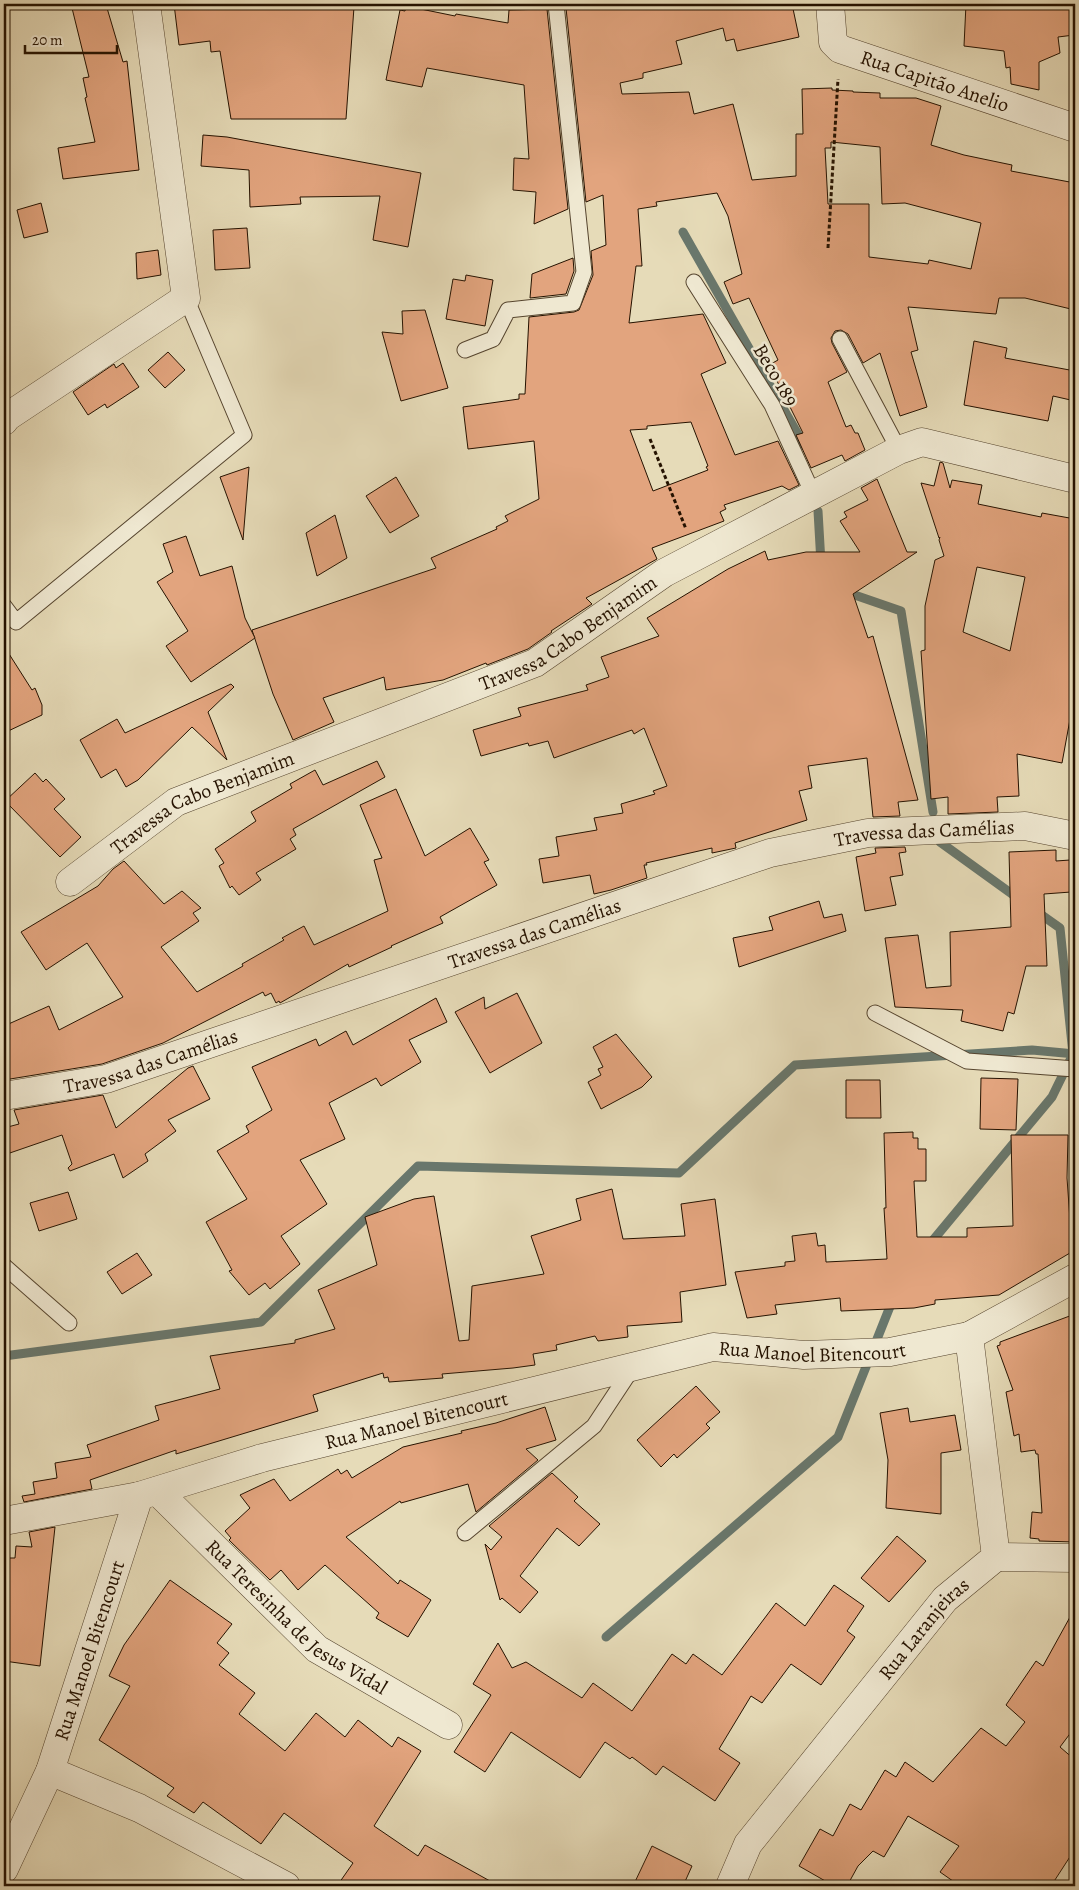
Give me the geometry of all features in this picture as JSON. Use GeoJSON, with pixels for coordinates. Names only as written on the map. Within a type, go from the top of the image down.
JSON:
{"type":"FeatureCollection","features":[{"type":"Feature","properties":{"kind":"street"},"geometry":{"type":"LineString","coordinates":[[4,421],[7,417],[186,298],[146,4]]}},
{"type":"Feature","properties":{"kind":"street","name":"Rua Capitão Anelio"},"geometry":{"type":"LineString","coordinates":[[830,4],[833,42],[840,50],[1075,128]]}},
{"type":"Feature","properties":{"kind":"street","name":"Travessa Cabo Benjamim"},"geometry":{"type":"LineString","coordinates":[[70,882],[176,802],[534,664],[664,572],[899,450],[922,442],[1075,479]]}},
{"type":"Feature","properties":{"kind":"street","name":"Travessa das Camélias"},"geometry":{"type":"LineString","coordinates":[[4,1096],[106,1079],[770,852],[868,832],[1025,826],[1075,836]]}},
{"type":"Feature","properties":{"kind":"street","name":"Rua Manoel Bitencourt"},"geometry":{"type":"LineString","coordinates":[[4,1869],[50,1771],[148,1494],[262,1458],[713,1347],[804,1354],[890,1352],[969,1336],[1075,1278]]}},
{"type":"Feature","properties":{"kind":"street"},"geometry":{"type":"LineString","coordinates":[[969,1336],[996,1557],[1075,1558]]}},
{"type":"Feature","properties":{"kind":"street"},"geometry":{"type":"LineString","coordinates":[[4,1521],[148,1494]]}},
{"type":"Feature","properties":{"kind":"street","name":"Rua Teresinha de Jesus Vidal"},"geometry":{"type":"LineString","coordinates":[[148,1494],[317,1650],[448,1725]]}},
{"type":"Feature","properties":{"kind":"street","name":"Rua Laranjeiras"},"geometry":{"type":"LineString","coordinates":[[730,1886],[748,1844],[945,1599],[996,1557]]}},
{"type":"Feature","properties":{"kind":"street"},"geometry":{"type":"LineString","coordinates":[[50,1771],[139,1808],[286,1886]]}},
{"type":"Feature","properties":{"kind":"lane"},"geometry":{"type":"LineString","coordinates":[[465,350],[492,339],[508,310],[572,303],[584,272],[556,4]]}},
{"type":"Feature","properties":{"kind":"lane","name":"Beco 189"},"geometry":{"type":"LineString","coordinates":[[694,282],[772,405],[813,494]]}},
{"type":"Feature","properties":{"kind":"lane"},"geometry":{"type":"LineString","coordinates":[[4,606],[16,622],[244,435],[186,298]]}},
{"type":"Feature","properties":{"kind":"lane"},"geometry":{"type":"LineString","coordinates":[[840,339],[899,450]]}},
{"type":"Feature","properties":{"kind":"lane"},"geometry":{"type":"LineString","coordinates":[[876,1013],[967,1061],[1075,1069]]}},
{"type":"Feature","properties":{"kind":"lane"},"geometry":{"type":"LineString","coordinates":[[4,1266],[69,1323]]}},
{"type":"Feature","properties":{"kind":"lane"},"geometry":{"type":"LineString","coordinates":[[465,1533],[594,1426],[633,1366]]}},
{"type":"Feature","properties":{"kind":"path"},"geometry":{"type":"LineString","coordinates":[[828,248],[840,50]]}},
{"type":"Feature","properties":{"kind":"path"},"geometry":{"type":"LineString","coordinates":[[650,439],[697,555]]}},
{"type":"Feature","properties":{"kind":"building"},"geometry":{"type":"Polygon","coordinates":[[[71,4],[101,4],[103,9],[107,8],[123,62],[127,61],[139,170],[63,179],[58,148],[95,142],[85,98],[87,97],[83,78],[89,77],[71,4]]]}},
{"type":"Feature","properties":{"kind":"building"},"geometry":{"type":"Polygon","coordinates":[[[174,4],[300,4],[354,7],[346,119],[231,119],[220,51],[211,52],[210,41],[179,45],[174,4]]]}},
{"type":"Feature","properties":{"kind":"building"},"geometry":{"type":"Polygon","coordinates":[[[572,4],[792,4],[799,37],[737,51],[734,39],[726,41],[723,28],[676,41],[682,64],[643,73],[643,78],[620,83],[622,94],[689,92],[694,114],[733,104],[752,180],[796,176],[796,134],[803,134],[802,89],[832,88],[832,90],[880,93],[880,98],[916,98],[941,106],[931,145],[964,155],[1012,165],[1011,171],[1075,183],[1075,310],[1025,298],[999,298],[996,314],[908,307],[918,350],[911,352],[927,407],[900,416],[880,353],[863,363],[848,334],[841,330],[835,331],[831,338],[832,343],[847,372],[828,382],[846,427],[851,425],[855,433],[858,433],[865,450],[845,461],[842,455],[811,468],[796,435],[803,433],[769,365],[778,360],[749,298],[733,304],[724,282],[742,274],[728,216],[717,193],[656,202],[657,206],[638,209],[642,266],[636,266],[629,323],[703,314],[726,363],[701,374],[735,455],[778,441],[799,485],[789,490],[782,486],[724,505],[726,509],[720,512],[724,521],[652,548],[657,559],[586,598],[592,604],[528,649],[443,680],[386,690],[384,677],[323,698],[334,722],[293,740],[273,694],[252,630],[436,568],[431,558],[497,529],[496,527],[508,521],[505,516],[539,499],[534,441],[468,449],[463,407],[519,399],[519,394],[525,394],[529,317],[579,310],[593,275],[591,251],[606,245],[603,195],[586,202],[566,8],[573,8],[572,4]],[[831,142],[831,148],[825,148],[828,204],[869,204],[869,257],[928,264],[929,260],[971,269],[981,223],[905,203],[882,204],[880,147],[831,142]],[[691,422],[647,426],[647,429],[630,430],[653,491],[708,470],[691,422]]]}},
{"type":"Feature","properties":{"kind":"building"},"geometry":{"type":"Polygon","coordinates":[[[966,4],[1070,4],[1074,35],[1058,37],[1060,53],[1039,62],[1039,90],[1011,84],[1010,67],[1006,68],[1004,51],[964,46],[966,4]]]}},
{"type":"Feature","properties":{"kind":"building"},"geometry":{"type":"Polygon","coordinates":[[[406,6],[455,16],[456,14],[508,23],[509,10],[547,9],[568,209],[534,224],[536,192],[513,190],[514,158],[529,159],[524,85],[427,68],[422,87],[386,80],[400,10],[405,11],[406,6]]]}},
{"type":"Feature","properties":{"kind":"building"},"geometry":{"type":"Polygon","coordinates":[[[203,135],[227,137],[421,173],[408,247],[373,240],[380,196],[300,197],[301,204],[250,207],[249,170],[201,166],[203,135]]]}},
{"type":"Feature","properties":{"kind":"building"},"geometry":{"type":"Polygon","coordinates":[[[41,203],[48,232],[24,238],[17,210],[41,203]]]}},
{"type":"Feature","properties":{"kind":"building"},"geometry":{"type":"Polygon","coordinates":[[[247,228],[250,268],[215,270],[213,230],[247,228]]]}},
{"type":"Feature","properties":{"kind":"building"},"geometry":{"type":"Polygon","coordinates":[[[158,250],[161,275],[137,279],[136,253],[158,250]]]}},
{"type":"Feature","properties":{"kind":"building"},"geometry":{"type":"Polygon","coordinates":[[[573,258],[574,271],[566,294],[530,298],[532,274],[573,258]]]}},
{"type":"Feature","properties":{"kind":"building"},"geometry":{"type":"Polygon","coordinates":[[[466,275],[493,280],[485,326],[446,319],[453,279],[465,281],[466,275]]]}},
{"type":"Feature","properties":{"kind":"building"},"geometry":{"type":"Polygon","coordinates":[[[425,310],[448,388],[401,401],[382,332],[403,334],[402,311],[425,310]]]}},
{"type":"Feature","properties":{"kind":"building"},"geometry":{"type":"Polygon","coordinates":[[[974,341],[1007,348],[1005,358],[1075,371],[1075,401],[1053,396],[1048,421],[964,405],[974,341]]]}},
{"type":"Feature","properties":{"kind":"building"},"geometry":{"type":"Polygon","coordinates":[[[168,352],[185,370],[165,388],[148,370],[168,352]]]}},
{"type":"Feature","properties":{"kind":"building"},"geometry":{"type":"Polygon","coordinates":[[[123,363],[139,387],[107,408],[105,404],[88,415],[73,392],[114,364],[116,368],[123,363]]]}},
{"type":"Feature","properties":{"kind":"building"},"geometry":{"type":"Polygon","coordinates":[[[940,462],[943,463],[950,488],[952,480],[982,485],[978,504],[1041,517],[1042,513],[1075,519],[1075,692],[1062,763],[1017,754],[1019,796],[997,797],[998,812],[948,814],[948,797],[931,799],[921,651],[925,650],[925,606],[935,560],[944,556],[939,540],[940,537],[921,483],[934,486],[940,462]],[[977,567],[963,632],[1010,651],[1025,577],[977,567]]]}},
{"type":"Feature","properties":{"kind":"building"},"geometry":{"type":"Polygon","coordinates":[[[249,467],[243,540],[220,477],[249,467]]]}},
{"type":"Feature","properties":{"kind":"building"},"geometry":{"type":"Polygon","coordinates":[[[396,477],[419,516],[390,533],[366,496],[396,477]]]}},
{"type":"Feature","properties":{"kind":"building"},"geometry":{"type":"Polygon","coordinates":[[[877,479],[907,552],[917,552],[853,594],[868,638],[873,636],[918,800],[898,802],[900,816],[873,817],[867,758],[808,766],[812,788],[799,791],[807,820],[735,843],[736,848],[712,853],[712,848],[646,863],[647,865],[644,865],[647,878],[611,890],[594,894],[590,875],[543,883],[539,859],[559,856],[556,837],[597,830],[594,818],[623,813],[621,804],[655,794],[653,791],[667,786],[644,728],[634,734],[632,730],[554,758],[548,741],[529,746],[528,743],[481,756],[473,730],[521,716],[518,708],[588,690],[586,685],[609,677],[601,657],[659,636],[647,618],[728,569],[765,551],[768,560],[806,552],[860,552],[840,521],[847,517],[844,512],[868,500],[861,488],[877,479]]]}},
{"type":"Feature","properties":{"kind":"building"},"geometry":{"type":"Polygon","coordinates":[[[335,515],[347,558],[317,576],[306,533],[335,515]]]}},
{"type":"Feature","properties":{"kind":"building"},"geometry":{"type":"Polygon","coordinates":[[[186,536],[200,576],[232,566],[245,618],[255,638],[191,682],[166,646],[188,631],[157,582],[173,572],[163,544],[186,536]]]}},
{"type":"Feature","properties":{"kind":"building"},"geometry":{"type":"Polygon","coordinates":[[[4,646],[32,690],[35,688],[42,705],[42,715],[4,733],[4,646]]]}},
{"type":"Feature","properties":{"kind":"building"},"geometry":{"type":"Polygon","coordinates":[[[231,684],[234,687],[208,712],[227,760],[192,727],[138,780],[126,787],[116,769],[101,778],[80,740],[117,719],[125,733],[231,684]]]}},
{"type":"Feature","properties":{"kind":"building"},"geometry":{"type":"Polygon","coordinates":[[[377,761],[385,777],[293,829],[296,835],[290,839],[296,849],[256,873],[261,880],[239,895],[232,886],[230,888],[219,866],[224,863],[215,849],[256,821],[251,812],[292,788],[290,784],[315,770],[323,785],[377,761]]]}},
{"type":"Feature","properties":{"kind":"building"},"geometry":{"type":"Polygon","coordinates":[[[35,773],[43,782],[46,779],[65,799],[54,809],[81,837],[60,857],[5,801],[35,773]]]}},
{"type":"Feature","properties":{"kind":"building"},"geometry":{"type":"Polygon","coordinates":[[[396,789],[425,856],[470,828],[489,860],[484,862],[497,885],[440,917],[443,923],[349,967],[348,964],[280,1003],[279,1001],[276,1003],[271,993],[265,996],[263,992],[163,1043],[102,1064],[4,1080],[4,1026],[49,1006],[59,1030],[123,997],[87,943],[46,970],[21,932],[98,886],[113,869],[124,861],[164,904],[182,891],[201,908],[193,913],[199,921],[161,947],[197,992],[243,966],[242,964],[304,926],[314,945],[388,911],[374,860],[382,858],[360,805],[396,789]]]}},
{"type":"Feature","properties":{"kind":"building"},"geometry":{"type":"Polygon","coordinates":[[[905,847],[906,852],[899,853],[903,875],[890,877],[896,905],[865,911],[856,857],[876,853],[875,848],[905,847]]]}},
{"type":"Feature","properties":{"kind":"building"},"geometry":{"type":"Polygon","coordinates":[[[1056,850],[1056,861],[1070,860],[1071,892],[1044,894],[1047,966],[1026,966],[1014,1014],[1008,1012],[1003,1031],[961,1021],[963,1010],[895,1007],[885,938],[918,935],[926,988],[951,986],[950,932],[1011,927],[1009,852],[1056,850]]]}},
{"type":"Feature","properties":{"kind":"building"},"geometry":{"type":"Polygon","coordinates":[[[819,901],[824,918],[842,914],[846,931],[739,967],[733,938],[773,930],[769,917],[819,901]]]}},
{"type":"Feature","properties":{"kind":"building"},"geometry":{"type":"Polygon","coordinates":[[[517,993],[542,1043],[490,1073],[455,1012],[484,997],[485,1009],[517,993]]]}},
{"type":"Feature","properties":{"kind":"building"},"geometry":{"type":"Polygon","coordinates":[[[436,998],[447,1022],[409,1040],[421,1062],[381,1086],[376,1078],[329,1103],[345,1139],[300,1160],[327,1204],[281,1236],[300,1264],[270,1289],[265,1283],[249,1295],[229,1271],[232,1270],[206,1222],[247,1199],[217,1151],[249,1132],[246,1126],[272,1110],[252,1067],[316,1039],[319,1046],[346,1031],[353,1045],[436,998]]]}},
{"type":"Feature","properties":{"kind":"building"},"geometry":{"type":"Polygon","coordinates":[[[616,1034],[652,1077],[642,1087],[601,1109],[588,1082],[601,1075],[598,1069],[603,1067],[593,1047],[616,1034]]]}},
{"type":"Feature","properties":{"kind":"building"},"geometry":{"type":"Polygon","coordinates":[[[193,1066],[210,1099],[168,1120],[176,1131],[145,1154],[148,1161],[123,1178],[114,1154],[70,1171],[68,1168],[72,1164],[62,1135],[4,1155],[4,1128],[19,1124],[14,1110],[103,1095],[116,1128],[188,1068],[193,1066]]]}},
{"type":"Feature","properties":{"kind":"building"},"geometry":{"type":"Polygon","coordinates":[[[981,1078],[1018,1079],[1016,1130],[980,1129],[981,1078]]]}},
{"type":"Feature","properties":{"kind":"building"},"geometry":{"type":"Polygon","coordinates":[[[846,1080],[880,1080],[881,1118],[846,1118],[846,1080]]]}},
{"type":"Feature","properties":{"kind":"building"},"geometry":{"type":"Polygon","coordinates":[[[913,1132],[913,1138],[918,1138],[918,1149],[926,1149],[926,1181],[914,1181],[917,1237],[967,1237],[967,1228],[1013,1226],[1011,1135],[1068,1135],[1067,1178],[1070,1220],[1075,1220],[1075,1250],[999,1295],[935,1300],[935,1304],[914,1308],[841,1311],[840,1298],[775,1305],[777,1314],[747,1318],[735,1272],[785,1266],[785,1262],[795,1261],[792,1236],[816,1233],[818,1246],[825,1245],[826,1262],[887,1259],[884,1208],[886,1208],[884,1133],[913,1132]]]}},
{"type":"Feature","properties":{"kind":"building"},"geometry":{"type":"Polygon","coordinates":[[[612,1189],[623,1239],[685,1236],[681,1204],[715,1199],[726,1285],[680,1292],[682,1322],[627,1326],[628,1337],[598,1341],[595,1336],[556,1345],[557,1350],[533,1354],[535,1365],[442,1374],[443,1378],[389,1382],[388,1377],[384,1378],[383,1373],[313,1395],[318,1411],[176,1454],[176,1450],[90,1480],[92,1489],[24,1502],[22,1496],[35,1494],[33,1482],[57,1478],[55,1463],[91,1457],[87,1445],[159,1420],[155,1406],[220,1389],[210,1356],[295,1343],[295,1340],[335,1329],[318,1290],[377,1265],[365,1217],[414,1199],[434,1196],[459,1341],[469,1340],[472,1286],[544,1274],[531,1236],[581,1220],[576,1199],[612,1189]]]}},
{"type":"Feature","properties":{"kind":"building"},"geometry":{"type":"Polygon","coordinates":[[[68,1192],[77,1219],[39,1231],[30,1203],[68,1192]]]}},
{"type":"Feature","properties":{"kind":"building"},"geometry":{"type":"Polygon","coordinates":[[[137,1253],[152,1275],[122,1294],[107,1272],[137,1253]]]}},
{"type":"Feature","properties":{"kind":"building"},"geometry":{"type":"Polygon","coordinates":[[[1075,1314],[1075,1542],[1039,1541],[1039,1539],[1030,1538],[1032,1512],[1042,1513],[1038,1454],[1036,1454],[1035,1450],[1021,1452],[1019,1434],[1014,1436],[1006,1392],[1013,1390],[997,1346],[1000,1345],[1000,1342],[1075,1314]]]}},
{"type":"Feature","properties":{"kind":"building"},"geometry":{"type":"Polygon","coordinates":[[[696,1386],[720,1412],[706,1424],[710,1428],[677,1458],[674,1454],[661,1467],[637,1440],[696,1386]]]}},
{"type":"Feature","properties":{"kind":"building"},"geometry":{"type":"Polygon","coordinates":[[[545,1407],[556,1440],[526,1449],[538,1460],[476,1512],[468,1484],[401,1503],[400,1501],[346,1537],[398,1584],[400,1580],[431,1600],[408,1637],[376,1618],[379,1613],[325,1565],[298,1590],[281,1570],[270,1580],[229,1540],[231,1538],[225,1531],[250,1508],[240,1495],[274,1479],[290,1501],[338,1469],[341,1474],[347,1470],[352,1478],[403,1447],[462,1433],[461,1431],[496,1423],[545,1407]]]}},
{"type":"Feature","properties":{"kind":"building"},"geometry":{"type":"Polygon","coordinates":[[[908,1408],[910,1422],[955,1415],[961,1450],[941,1453],[941,1514],[886,1508],[888,1460],[880,1413],[908,1408]]]}},
{"type":"Feature","properties":{"kind":"building"},"geometry":{"type":"Polygon","coordinates":[[[552,1473],[578,1497],[574,1501],[600,1524],[579,1546],[557,1528],[520,1576],[538,1592],[520,1613],[502,1598],[500,1600],[485,1544],[491,1550],[502,1537],[489,1526],[552,1473]]]}},
{"type":"Feature","properties":{"kind":"building"},"geometry":{"type":"Polygon","coordinates":[[[55,1527],[40,1666],[4,1661],[4,1558],[15,1558],[16,1546],[32,1547],[29,1532],[55,1527]]]}},
{"type":"Feature","properties":{"kind":"building"},"geometry":{"type":"Polygon","coordinates":[[[897,1536],[926,1561],[889,1602],[861,1578],[897,1536]]]}},
{"type":"Feature","properties":{"kind":"building"},"geometry":{"type":"Polygon","coordinates":[[[170,1580],[232,1624],[217,1643],[229,1653],[219,1665],[255,1693],[239,1714],[285,1751],[316,1713],[345,1737],[358,1720],[392,1747],[398,1737],[421,1751],[374,1826],[418,1856],[425,1845],[499,1886],[337,1886],[353,1863],[284,1813],[261,1844],[203,1802],[194,1813],[167,1796],[174,1788],[99,1740],[130,1686],[109,1676],[124,1645],[170,1580]]]}},
{"type":"Feature","properties":{"kind":"building"},"geometry":{"type":"Polygon","coordinates":[[[834,1585],[864,1606],[847,1631],[855,1637],[821,1685],[791,1664],[762,1703],[751,1696],[719,1749],[740,1763],[715,1801],[663,1766],[656,1775],[632,1757],[630,1759],[605,1742],[580,1778],[511,1732],[485,1772],[454,1752],[491,1695],[473,1684],[498,1643],[512,1668],[526,1662],[582,1698],[593,1683],[632,1711],[672,1654],[686,1664],[693,1654],[722,1675],[776,1603],[805,1626],[834,1585]]]}},
{"type":"Feature","properties":{"kind":"building"},"geometry":{"type":"Polygon","coordinates":[[[1075,1608],[1075,1727],[1060,1747],[1075,1760],[1075,1849],[1051,1886],[960,1886],[940,1872],[959,1846],[908,1816],[884,1857],[873,1851],[858,1866],[847,1886],[834,1886],[799,1866],[820,1829],[833,1836],[850,1804],[861,1810],[885,1770],[896,1777],[905,1762],[933,1782],[981,1728],[1006,1746],[1025,1722],[1006,1705],[1036,1661],[1043,1666],[1075,1608]]]}},
{"type":"Feature","properties":{"kind":"building"},"geometry":{"type":"Polygon","coordinates":[[[652,1846],[692,1866],[683,1886],[633,1886],[652,1846]]]}},
{"type":"Feature","properties":{"kind":"waterway"},"geometry":{"type":"LineString","coordinates":[[683,232],[804,445]]}},
{"type":"Feature","properties":{"kind":"waterway"},"geometry":{"type":"LineString","coordinates":[[818,511],[821,563]]}},
{"type":"Feature","properties":{"kind":"waterway"},"geometry":{"type":"LineString","coordinates":[[843,591],[901,611],[933,812]]}},
{"type":"Feature","properties":{"kind":"waterway"},"geometry":{"type":"LineString","coordinates":[[940,842],[1019,899]]}},
{"type":"Feature","properties":{"kind":"waterway"},"geometry":{"type":"LineString","coordinates":[[929,1245],[1052,1097],[1073,1054],[1060,928],[1036,911]]}},
{"type":"Feature","properties":{"kind":"waterway"},"geometry":{"type":"LineString","coordinates":[[4,1356],[261,1322],[418,1166],[679,1173],[795,1065],[1032,1050],[1075,1054]]}},
{"type":"Feature","properties":{"kind":"waterway"},"geometry":{"type":"LineString","coordinates":[[606,1637],[838,1437],[893,1299]]}}]}
